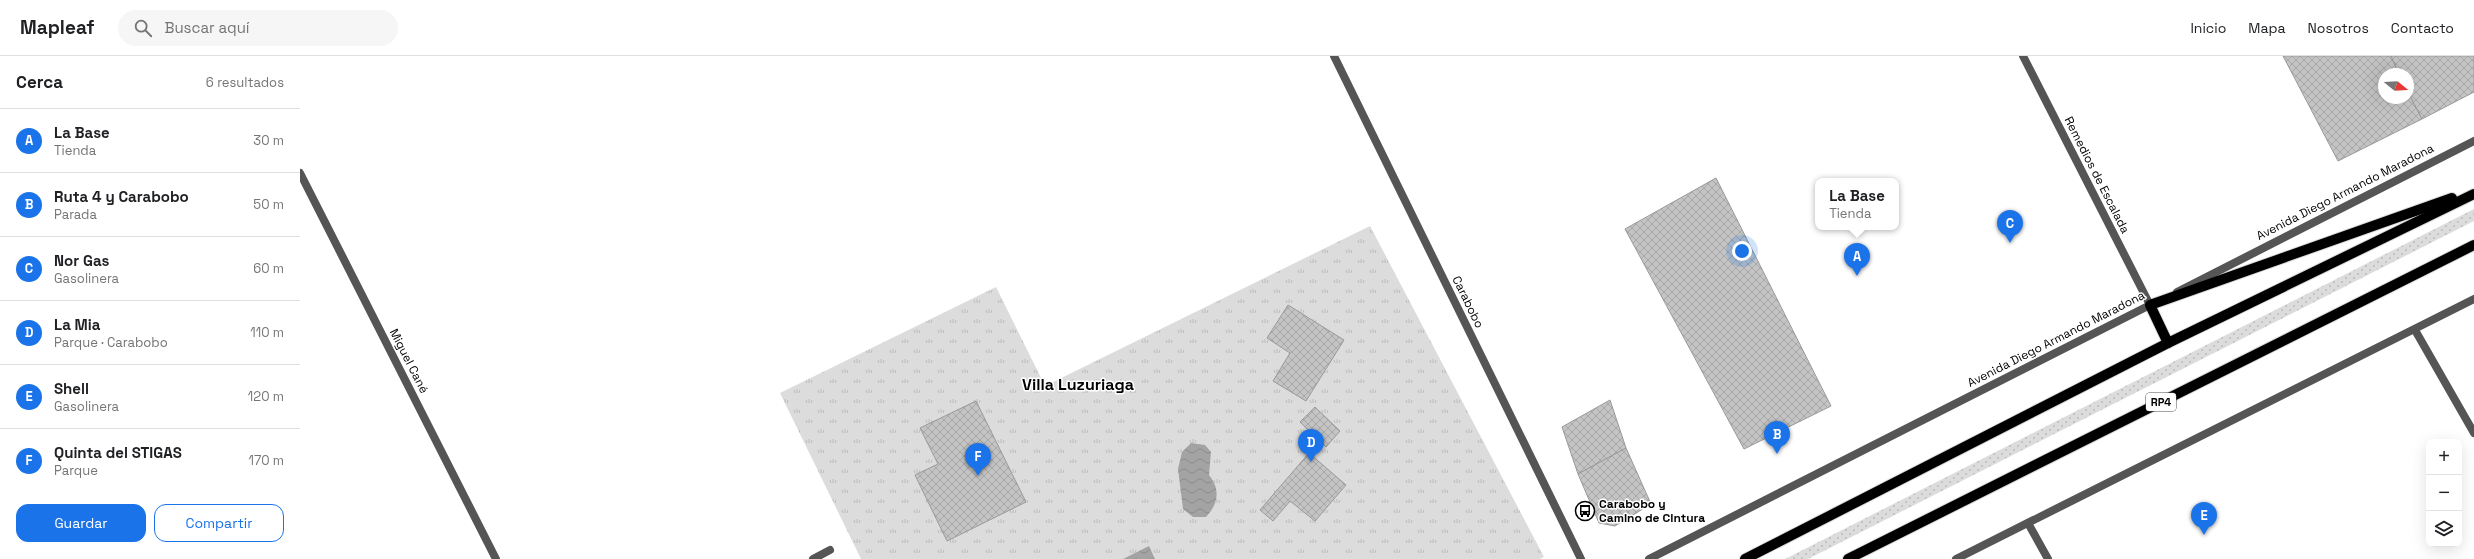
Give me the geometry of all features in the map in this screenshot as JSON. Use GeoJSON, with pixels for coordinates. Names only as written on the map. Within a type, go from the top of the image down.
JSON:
{"type":"FeatureCollection","features":[{"type":"Feature","properties":{"kind":"main road"},"geometry":{"type":"LineString","coordinates":[[2168,343],[2150,305],[2474,191]]}},
{"type":"Feature","properties":{"kind":"main road"},"geometry":{"type":"LineString","coordinates":[[1745,559],[2168,343],[2474,194]]}},
{"type":"Feature","properties":{"kind":"main road","name":"RP4"},"geometry":{"type":"LineString","coordinates":[[1848,559],[2474,245]]}},
{"type":"Feature","properties":{"kind":"street","name":"Carabobo"},"geometry":{"type":"LineString","coordinates":[[1334,56],[1581,559]]}},
{"type":"Feature","properties":{"kind":"street","name":"Remedios de Escalada"},"geometry":{"type":"LineString","coordinates":[[2023,56],[2150,305]]}},
{"type":"Feature","properties":{"kind":"street","name":"Avenida Diego Armando Maradona"},"geometry":{"type":"LineString","coordinates":[[1649,559],[2474,141]]}},
{"type":"Feature","properties":{"kind":"street","name":"Miguel Cané"},"geometry":{"type":"LineString","coordinates":[[300,173],[496,559]]}},
{"type":"Feature","properties":{"kind":"street"},"geometry":{"type":"LineString","coordinates":[[1956,559],[2415,330],[2474,299]]}},
{"type":"Feature","properties":{"kind":"street"},"geometry":{"type":"LineString","coordinates":[[2415,330],[2474,433]]}},
{"type":"Feature","properties":{"kind":"street"},"geometry":{"type":"LineString","coordinates":[[2028,523],[2048,559]]}},
{"type":"Feature","properties":{"kind":"street"},"geometry":{"type":"LineString","coordinates":[[813,559],[830,550]]}},
{"type":"Feature","properties":{"kind":"green space"},"geometry":{"type":"Polygon","coordinates":[[[2474,209],[2474,221],[1808,559],[1785,559],[2474,209]]]}},
{"type":"Feature","properties":{"kind":"green space"},"geometry":{"type":"Polygon","coordinates":[[[1370,226],[1544,557],[1540,559],[861,559],[780,393],[996,287],[1045,386],[1370,226]]]}},
{"type":"Feature","properties":{"kind":"water"},"geometry":{"type":"Polygon","coordinates":[[[1191,443],[1205,445],[1211,452],[1209,475],[1215,486],[1216,497],[1213,507],[1206,517],[1193,517],[1183,509],[1178,469],[1182,452],[1191,443]]]}},
{"type":"Feature","properties":{"kind":"water"},"geometry":{"type":"Polygon","coordinates":[[[1149,546],[1155,559],[1123,559],[1149,546]]]}},
{"type":"Feature","properties":{"kind":"building"},"geometry":{"type":"Polygon","coordinates":[[[2283,56],[2391,56],[2396,68],[2378,68],[2378,104],[2414,104],[2422,119],[2338,161],[2283,56]]]}},
{"type":"Feature","properties":{"kind":"building"},"geometry":{"type":"Polygon","coordinates":[[[2391,56],[2474,56],[2474,92],[2422,119],[2414,104],[2414,68],[2396,68],[2391,56]]]}},
{"type":"Feature","properties":{"kind":"building"},"geometry":{"type":"Polygon","coordinates":[[[1716,178],[1831,406],[1744,449],[1625,229],[1716,178]]]}},
{"type":"Feature","properties":{"kind":"building"},"geometry":{"type":"Polygon","coordinates":[[[1288,305],[1344,340],[1306,401],[1273,381],[1290,353],[1267,338],[1288,305]]]}},
{"type":"Feature","properties":{"kind":"building"},"geometry":{"type":"Polygon","coordinates":[[[1610,400],[1626,448],[1578,474],[1562,427],[1610,400]]]}},
{"type":"Feature","properties":{"kind":"building"},"geometry":{"type":"Polygon","coordinates":[[[976,401],[1026,502],[947,541],[915,475],[938,464],[920,428],[976,401]]]}},
{"type":"Feature","properties":{"kind":"building"},"geometry":{"type":"Polygon","coordinates":[[[1315,407],[1340,431],[1326,447],[1300,422],[1315,407]]]}},
{"type":"Feature","properties":{"kind":"building"},"geometry":{"type":"Polygon","coordinates":[[[1626,448],[1651,504],[1615,526],[1599,523],[1578,474],[1626,448]]]}},
{"type":"Feature","properties":{"kind":"building"},"geometry":{"type":"Polygon","coordinates":[[[1309,453],[1346,485],[1315,521],[1290,501],[1273,521],[1260,510],[1309,453]]]}},
{"type":"Feature","properties":{"kind":"place","name":"Nor Gas"},"geometry":{"type":"Point","coordinates":[2010,243]}},
{"type":"Feature","properties":{"kind":"place","name":"La Base"},"geometry":{"type":"Point","coordinates":[1857,276]}},
{"type":"Feature","properties":{"kind":"place","name":"Ruta 4 y Carabobo"},"geometry":{"type":"Point","coordinates":[1777,454]}},
{"type":"Feature","properties":{"kind":"place","name":"La Mia"},"geometry":{"type":"Point","coordinates":[1311,462]}},
{"type":"Feature","properties":{"kind":"place","name":"Quinta del STIGAS"},"geometry":{"type":"Point","coordinates":[978,476]}},
{"type":"Feature","properties":{"kind":"place","name":"Carabobo y Camino de Cintura"},"geometry":{"type":"Point","coordinates":[1585,511]}},
{"type":"Feature","properties":{"kind":"place","name":"Shell"},"geometry":{"type":"Point","coordinates":[2204,535]}},
{"type":"Feature","properties":{"kind":"district","name":"Villa Luzuriaga"},"geometry":{"type":"Point","coordinates":[1078,384]}}]}
